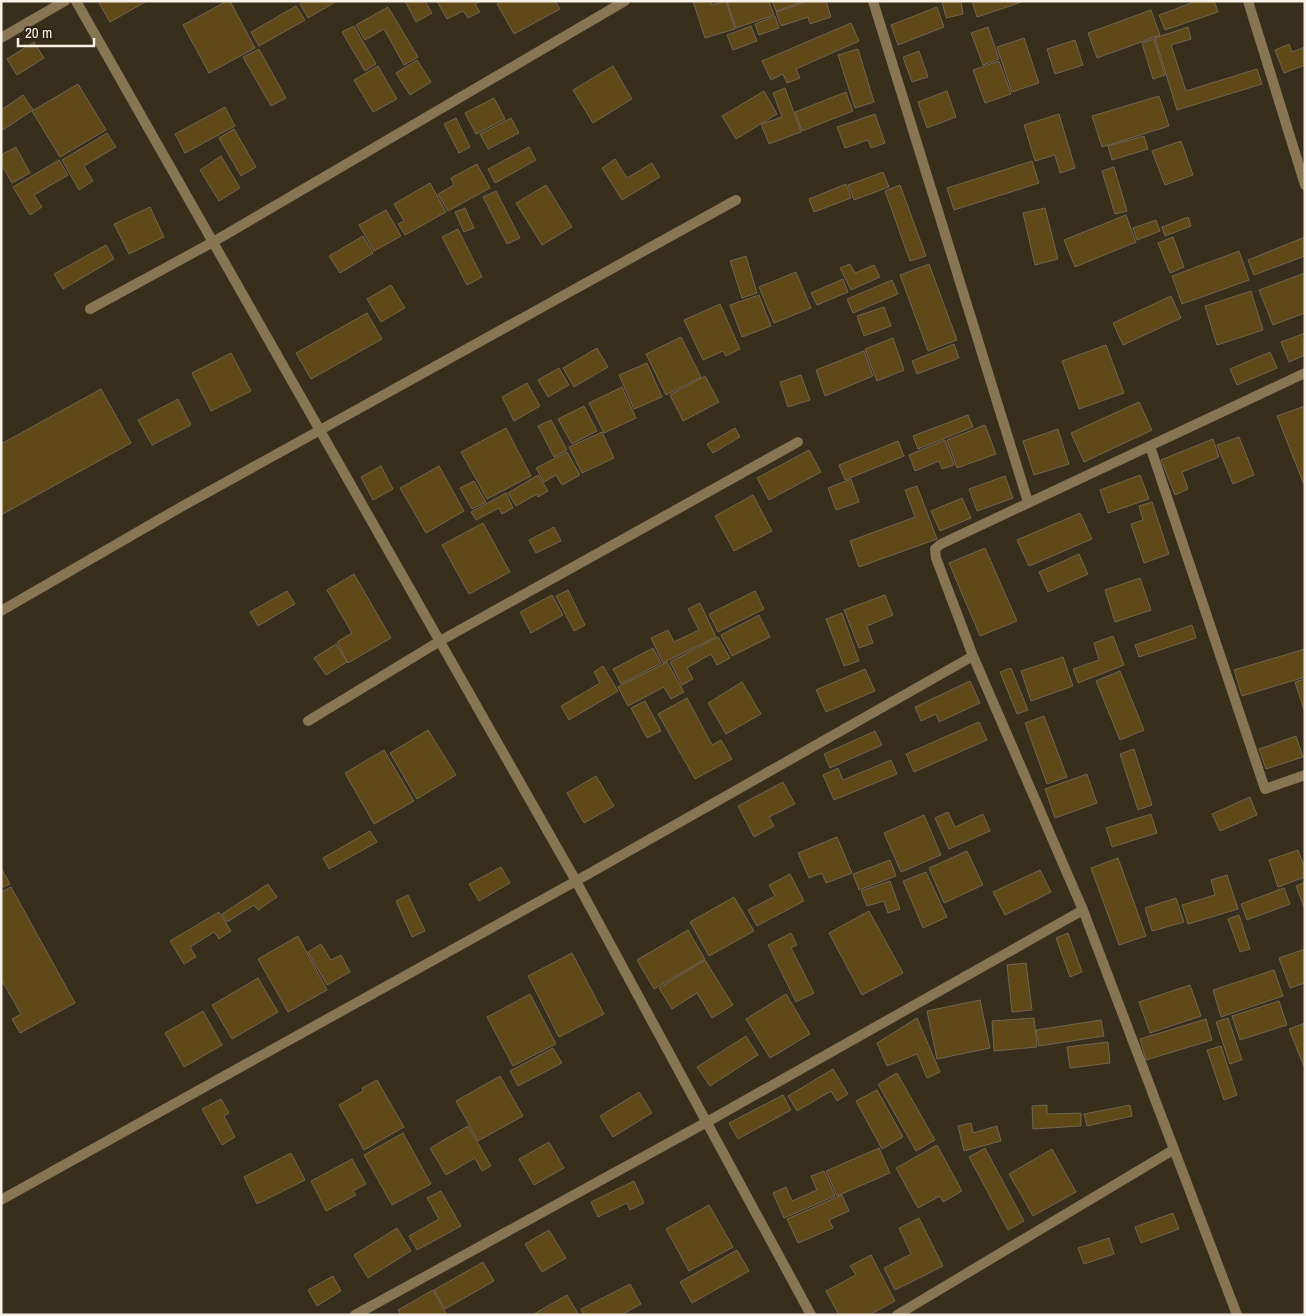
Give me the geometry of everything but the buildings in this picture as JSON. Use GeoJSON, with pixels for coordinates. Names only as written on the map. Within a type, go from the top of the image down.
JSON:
{"type":"FeatureCollection","features":[{"type":"Feature","properties":{"kind":"street"},"geometry":{"type":"LineString","coordinates":[[1,38],[65,1]]}},
{"type":"Feature","properties":{"kind":"street"},"geometry":{"type":"LineString","coordinates":[[76,1],[576,881],[811,1315]]}},
{"type":"Feature","properties":{"kind":"street"},"geometry":{"type":"LineString","coordinates":[[90,309],[213,242],[625,1]]}},
{"type":"Feature","properties":{"kind":"street"},"geometry":{"type":"LineString","coordinates":[[873,1],[1028,502]]}},
{"type":"Feature","properties":{"kind":"street"},"geometry":{"type":"LineString","coordinates":[[1248,1],[1305,185]]}},
{"type":"Feature","properties":{"kind":"street"},"geometry":{"type":"LineString","coordinates":[[1,611],[181,507],[736,200]]}},
{"type":"Feature","properties":{"kind":"street"},"geometry":{"type":"LineString","coordinates":[[1237,1315],[1083,910],[974,656],[936,558],[935,549],[941,544],[1028,502],[1305,374]]}},
{"type":"Feature","properties":{"kind":"street"},"geometry":{"type":"LineString","coordinates":[[308,721],[440,640],[798,442]]}},
{"type":"Feature","properties":{"kind":"street"},"geometry":{"type":"LineString","coordinates":[[1150,446],[1265,790],[1305,775]]}},
{"type":"Feature","properties":{"kind":"street"},"geometry":{"type":"LineString","coordinates":[[1,1200],[576,881],[974,656]]}},
{"type":"Feature","properties":{"kind":"street"},"geometry":{"type":"LineString","coordinates":[[355,1315],[707,1122],[1083,910]]}},
{"type":"Feature","properties":{"kind":"street"},"geometry":{"type":"LineString","coordinates":[[897,1315],[1173,1150]]}}]}
